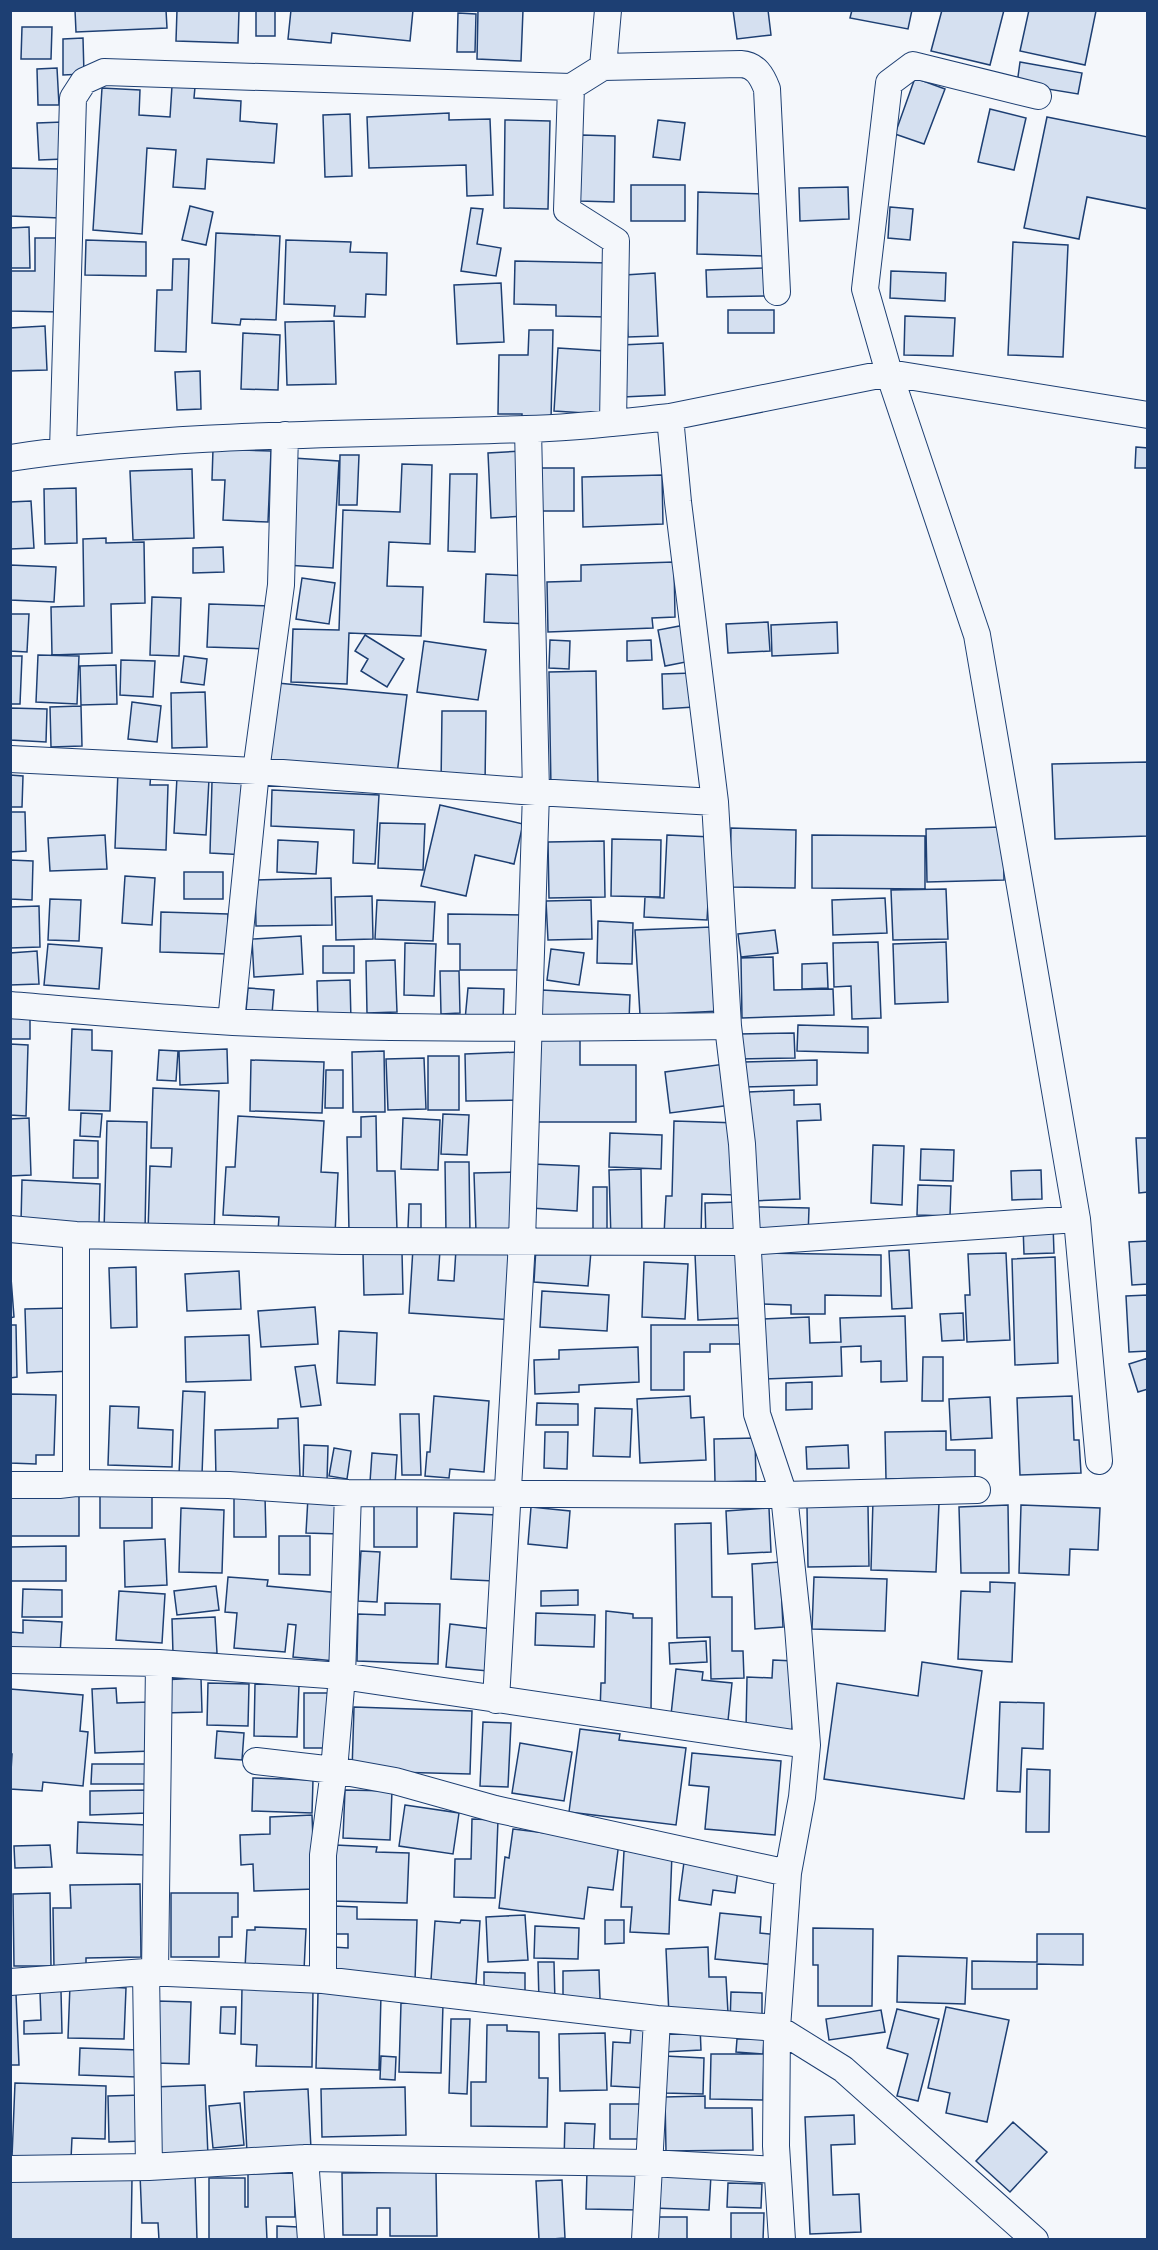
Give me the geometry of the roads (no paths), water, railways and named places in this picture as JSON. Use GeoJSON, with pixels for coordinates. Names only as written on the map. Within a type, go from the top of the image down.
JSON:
{"type":"FeatureCollection","features":[{"type":"Feature","properties":{"kind":"street"},"geometry":{"type":"LineString","coordinates":[[603,67],[608,10]]}},
{"type":"Feature","properties":{"kind":"street"},"geometry":{"type":"LineString","coordinates":[[63,450],[73,98],[84,81],[104,72],[571,87],[603,67],[748,64],[758,71],[767,89],[777,292]]}},
{"type":"Feature","properties":{"kind":"street"},"geometry":{"type":"LineString","coordinates":[[1038,96],[913,65],[889,83],[865,289],[889,373],[977,635],[1077,1219],[1099,1461]]}},
{"type":"Feature","properties":{"kind":"street"},"geometry":{"type":"LineString","coordinates":[[571,87],[567,210],[616,241],[613,423]]}},
{"type":"Feature","properties":{"kind":"street"},"geometry":{"type":"LineString","coordinates":[[10,458],[63,450],[285,435],[528,429],[613,423],[670,417],[889,373],[1148,415]]}},
{"type":"Feature","properties":{"kind":"street"},"geometry":{"type":"LineString","coordinates":[[670,417],[678,502],[715,802],[728,1026],[742,1144],[757,1414],[784,1496],[798,1627],[807,1745],[802,1797],[788,1873],[777,2028],[777,2170],[782,2240]]}},
{"type":"Feature","properties":{"kind":"street"},"geometry":{"type":"LineString","coordinates":[[496,1700],[522,1241],[536,792],[528,429]]}},
{"type":"Feature","properties":{"kind":"street"},"geometry":{"type":"LineString","coordinates":[[231,1022],[256,771],[281,585],[285,435]]}},
{"type":"Feature","properties":{"kind":"street"},"geometry":{"type":"LineString","coordinates":[[10,759],[256,771],[536,792],[715,802]]}},
{"type":"Feature","properties":{"kind":"street"},"geometry":{"type":"LineString","coordinates":[[10,1005],[231,1022],[528,1029],[728,1026]]}},
{"type":"Feature","properties":{"kind":"street"},"geometry":{"type":"LineString","coordinates":[[10,1229],[76,1235],[342,1241],[747,1242],[1077,1219]]}},
{"type":"Feature","properties":{"kind":"street"},"geometry":{"type":"LineString","coordinates":[[76,1235],[76,1483]]}},
{"type":"Feature","properties":{"kind":"street"},"geometry":{"type":"LineString","coordinates":[[10,1485],[76,1483],[230,1485],[348,1493],[784,1496],[977,1490]]}},
{"type":"Feature","properties":{"kind":"street"},"geometry":{"type":"LineString","coordinates":[[323,1980],[323,1855],[334,1770],[342,1676],[348,1493]]}},
{"type":"Feature","properties":{"kind":"street"},"geometry":{"type":"LineString","coordinates":[[10,1660],[159,1664],[342,1676],[807,1745]]}},
{"type":"Feature","properties":{"kind":"street"},"geometry":{"type":"LineString","coordinates":[[149,2168],[151,1973],[159,1664]]}},
{"type":"Feature","properties":{"kind":"street"},"geometry":{"type":"LineString","coordinates":[[256,1761],[334,1770],[395,1781],[495,1809],[788,1873]]}},
{"type":"Feature","properties":{"kind":"street"},"geometry":{"type":"LineString","coordinates":[[10,1982],[151,1973],[323,1980],[657,2019],[777,2028],[843,2069],[1035,2240]]}},
{"type":"Feature","properties":{"kind":"street"},"geometry":{"type":"LineString","coordinates":[[645,2240],[657,2019]]}},
{"type":"Feature","properties":{"kind":"street"},"geometry":{"type":"LineString","coordinates":[[10,2169],[149,2168],[305,2158],[650,2163],[777,2170]]}},
{"type":"Feature","properties":{"kind":"street"},"geometry":{"type":"LineString","coordinates":[[305,2158],[310,2240]]}}]}
